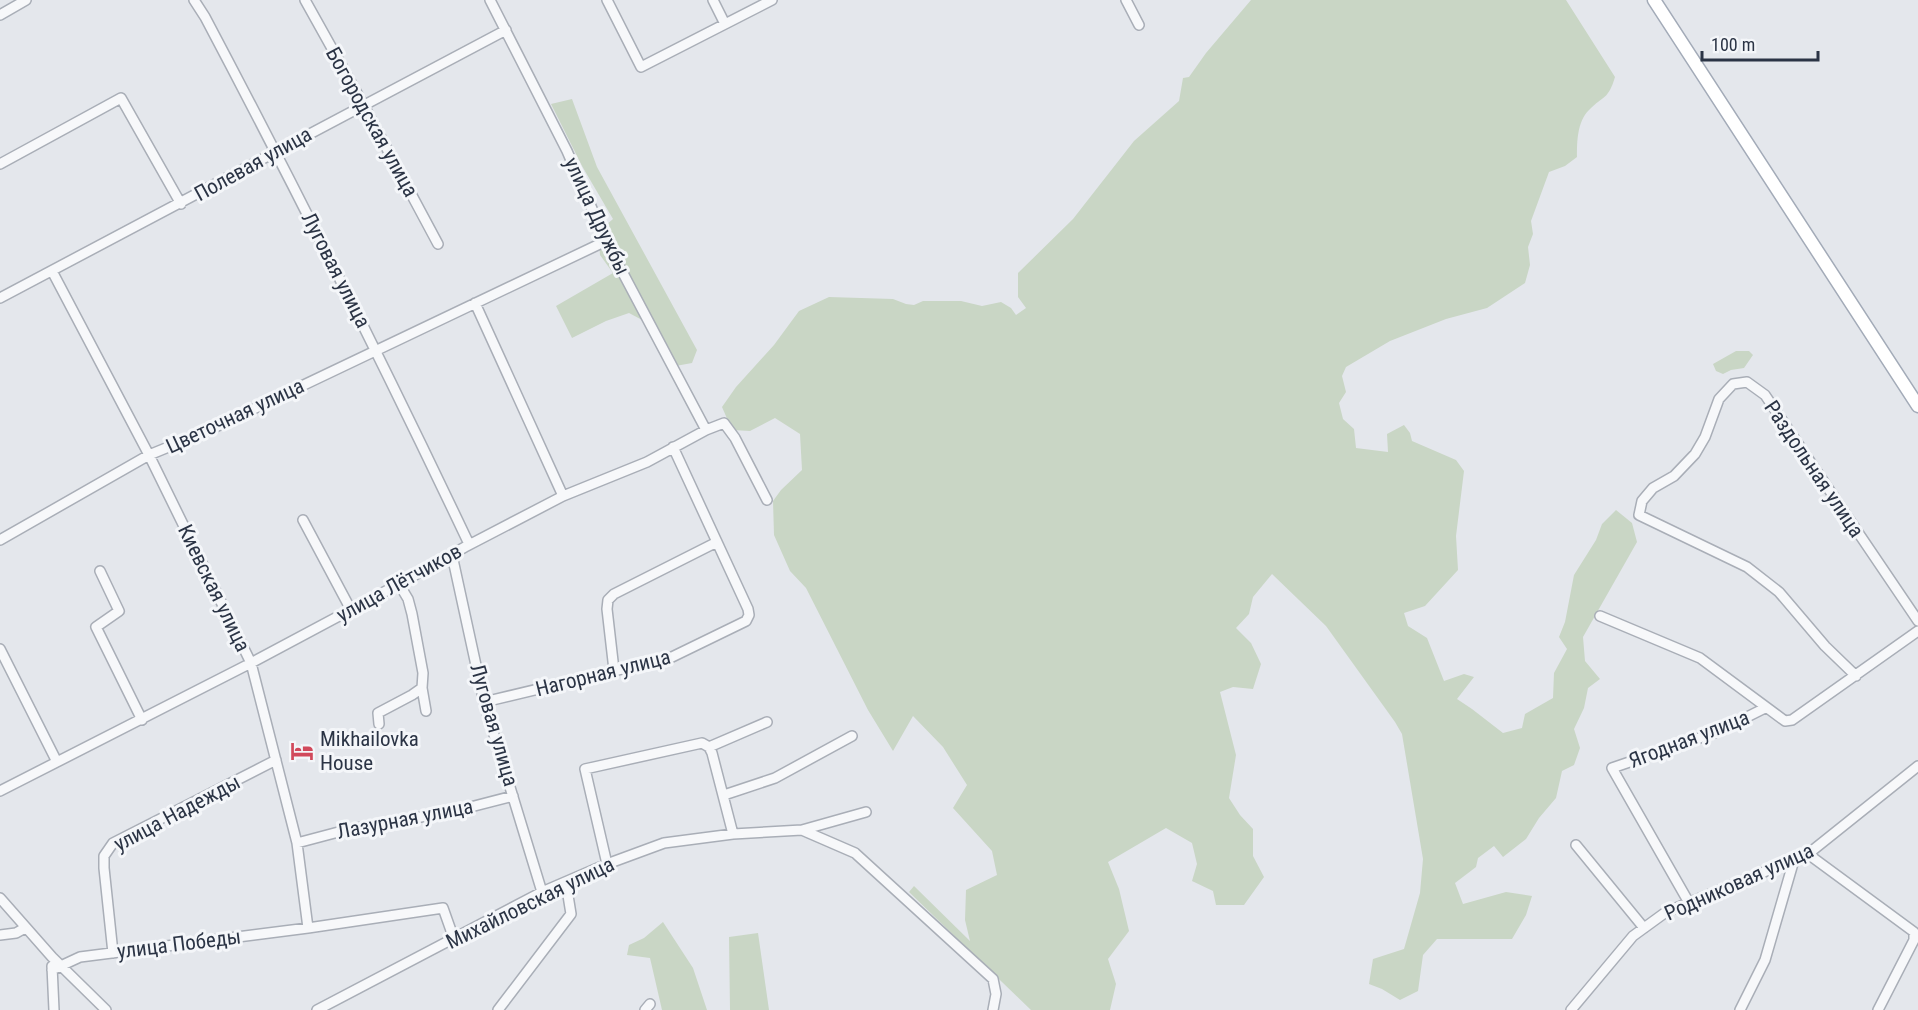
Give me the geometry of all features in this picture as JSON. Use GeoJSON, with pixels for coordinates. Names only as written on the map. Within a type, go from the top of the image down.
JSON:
{"type":"FeatureCollection","features":[{"type":"Feature","properties":{"kind":"main road"},"geometry":{"type":"LineString","coordinates":[[1654,0],[1918,406]]}},
{"type":"Feature","properties":{"kind":"street"},"geometry":{"type":"LineString","coordinates":[[0,15],[26,0]]}},
{"type":"Feature","properties":{"kind":"street","name":"Луговая улица"},"geometry":{"type":"LineString","coordinates":[[194,0],[205,16],[277,152],[470,544]]}},
{"type":"Feature","properties":{"kind":"street","name":"Богородская улица"},"geometry":{"type":"LineString","coordinates":[[305,0],[438,244]]}},
{"type":"Feature","properties":{"kind":"street","name":"улица Дружбы"},"geometry":{"type":"LineString","coordinates":[[490,0],[567,151],[606,241],[706,430]]}},
{"type":"Feature","properties":{"kind":"street"},"geometry":{"type":"LineString","coordinates":[[607,0],[641,67],[772,0]]}},
{"type":"Feature","properties":{"kind":"street"},"geometry":{"type":"LineString","coordinates":[[713,0],[725,24]]}},
{"type":"Feature","properties":{"kind":"street"},"geometry":{"type":"LineString","coordinates":[[1126,0],[1139,25]]}},
{"type":"Feature","properties":{"kind":"street","name":"Полевая улица"},"geometry":{"type":"LineString","coordinates":[[0,298],[506,30]]}},
{"type":"Feature","properties":{"kind":"street"},"geometry":{"type":"LineString","coordinates":[[0,164],[121,98],[181,204]]}},
{"type":"Feature","properties":{"kind":"street","name":"Цветочная улица"},"geometry":{"type":"LineString","coordinates":[[0,540],[149,455],[205,432],[606,241]]}},
{"type":"Feature","properties":{"kind":"street","name":"Киевская улица"},"geometry":{"type":"LineString","coordinates":[[52,271],[149,455],[251,663],[297,843],[308,928]]}},
{"type":"Feature","properties":{"kind":"street"},"geometry":{"type":"LineString","coordinates":[[476,303],[563,496]]}},
{"type":"Feature","properties":{"kind":"street","name":"Раздольная улица"},"geometry":{"type":"LineString","coordinates":[[1856,676],[1825,646],[1779,592],[1747,567],[1639,515],[1642,501],[1653,488],[1674,476],[1695,454],[1719,399],[1733,384],[1747,382],[1765,395],[1918,621]]}},
{"type":"Feature","properties":{"kind":"street"},"geometry":{"type":"LineString","coordinates":[[706,430],[724,423],[735,438],[767,500]]}},
{"type":"Feature","properties":{"kind":"street","name":"улица Лётчиков"},"geometry":{"type":"LineString","coordinates":[[0,791],[251,663],[563,496],[647,462],[706,430]]}},
{"type":"Feature","properties":{"kind":"street"},"geometry":{"type":"LineString","coordinates":[[614,670],[608,600],[614,594],[717,542],[673,447]]}},
{"type":"Feature","properties":{"kind":"street"},"geometry":{"type":"LineString","coordinates":[[303,520],[351,610]]}},
{"type":"Feature","properties":{"kind":"street","name":"Нагорная улица"},"geometry":{"type":"LineString","coordinates":[[484,702],[672,657],[746,621],[749,615],[748,609],[717,542]]}},
{"type":"Feature","properties":{"kind":"street","name":"Луговая улица"},"geometry":{"type":"LineString","coordinates":[[452,555],[484,702],[542,892]]}},
{"type":"Feature","properties":{"kind":"street"},"geometry":{"type":"LineString","coordinates":[[100,571],[119,611],[96,627],[142,720]]}},
{"type":"Feature","properties":{"kind":"street"},"geometry":{"type":"LineString","coordinates":[[399,584],[408,599],[412,614],[423,673],[422,688],[426,711]]}},
{"type":"Feature","properties":{"kind":"street","name":"Ягодная улица"},"geometry":{"type":"LineString","coordinates":[[1600,616],[1700,658],[1785,721],[1792,720],[1918,631]]}},
{"type":"Feature","properties":{"kind":"street"},"geometry":{"type":"LineString","coordinates":[[0,649],[57,762]]}},
{"type":"Feature","properties":{"kind":"street"},"geometry":{"type":"LineString","coordinates":[[379,724],[380,710],[400,702],[422,688]]}},
{"type":"Feature","properties":{"kind":"street","name":"Ягодная улица"},"geometry":{"type":"LineString","coordinates":[[1688,901],[1612,768],[1717,732],[1765,708]]}},
{"type":"Feature","properties":{"kind":"street"},"geometry":{"type":"LineString","coordinates":[[709,747],[767,722]]}},
{"type":"Feature","properties":{"kind":"street"},"geometry":{"type":"LineString","coordinates":[[723,795],[775,778],[852,736]]}},
{"type":"Feature","properties":{"kind":"street"},"geometry":{"type":"LineString","coordinates":[[607,864],[585,769],[702,743],[709,747],[712,753],[733,834]]}},
{"type":"Feature","properties":{"kind":"street","name":"улица Надежды"},"geometry":{"type":"LineString","coordinates":[[113,953],[104,856],[113,843],[276,760]]}},
{"type":"Feature","properties":{"kind":"street","name":"Родниковая улица"},"geometry":{"type":"LineString","coordinates":[[1571,1010],[1633,936],[1666,912],[1688,901],[1808,854],[1918,765]]}},
{"type":"Feature","properties":{"kind":"street","name":"Лазурная улица"},"geometry":{"type":"LineString","coordinates":[[297,843],[346,830],[455,811],[513,796]]}},
{"type":"Feature","properties":{"kind":"street"},"geometry":{"type":"LineString","coordinates":[[802,830],[866,812]]}},
{"type":"Feature","properties":{"kind":"street","name":"Михайловская улица"},"geometry":{"type":"LineString","coordinates":[[317,1010],[342,999],[542,892],[607,864],[664,843],[733,834],[802,830],[855,853],[993,980],[996,994],[993,1010]]}},
{"type":"Feature","properties":{"kind":"street"},"geometry":{"type":"LineString","coordinates":[[1576,845],[1644,928]]}},
{"type":"Feature","properties":{"kind":"street"},"geometry":{"type":"LineString","coordinates":[[1808,854],[1914,932],[1914,940],[1878,1010]]}},
{"type":"Feature","properties":{"kind":"street"},"geometry":{"type":"LineString","coordinates":[[1740,1010],[1765,960],[1794,860]]}},
{"type":"Feature","properties":{"kind":"street"},"geometry":{"type":"LineString","coordinates":[[498,1010],[571,914],[566,883]]}},
{"type":"Feature","properties":{"kind":"street"},"geometry":{"type":"LineString","coordinates":[[0,898],[52,957],[56,968],[54,1010]]}},
{"type":"Feature","properties":{"kind":"street","name":"улица Победы"},"geometry":{"type":"LineString","coordinates":[[56,968],[80,957],[443,908],[454,939]]}},
{"type":"Feature","properties":{"kind":"street"},"geometry":{"type":"LineString","coordinates":[[0,935],[16,933],[25,928]]}},
{"type":"Feature","properties":{"kind":"street"},"geometry":{"type":"LineString","coordinates":[[56,968],[106,1010]]}},
{"type":"Feature","properties":{"kind":"street"},"geometry":{"type":"LineString","coordinates":[[336,1010],[342,999]]}},
{"type":"Feature","properties":{"kind":"green space"},"geometry":{"type":"Polygon","coordinates":[[[1251,0],[1566,0],[1615,77],[1608,94],[1589,110],[1582,120],[1578,132],[1577,157],[1565,166],[1549,172],[1531,221],[1533,234],[1528,247],[1530,265],[1525,283],[1487,308],[1446,319],[1390,341],[1346,367],[1342,376],[1346,392],[1339,403],[1343,419],[1354,429],[1356,448],[1388,452],[1387,434],[1404,425],[1412,441],[1456,460],[1464,471],[1456,536],[1458,570],[1425,606],[1404,613],[1408,626],[1427,638],[1444,681],[1464,674],[1474,677],[1457,699],[1503,733],[1522,728],[1525,714],[1553,698],[1554,673],[1567,649],[1559,637],[1565,622],[1574,575],[1596,540],[1602,524],[1616,510],[1632,523],[1637,542],[1583,637],[1585,661],[1600,679],[1588,688],[1584,708],[1574,729],[1580,748],[1574,765],[1562,771],[1556,798],[1539,818],[1526,839],[1503,857],[1494,846],[1478,858],[1476,867],[1455,883],[1463,904],[1506,892],[1532,896],[1526,915],[1512,939],[1437,939],[1423,955],[1418,991],[1400,1000],[1369,984],[1373,959],[1404,949],[1420,893],[1423,859],[1402,734],[1326,626],[1272,574],[1253,597],[1249,614],[1236,628],[1251,643],[1261,664],[1253,689],[1233,687],[1220,692],[1236,755],[1229,798],[1253,829],[1253,856],[1264,877],[1244,905],[1216,905],[1213,891],[1192,881],[1197,864],[1192,843],[1166,828],[1108,862],[1119,889],[1129,931],[1108,959],[1116,984],[1110,1010],[1031,1010],[909,892],[914,886],[970,941],[965,920],[966,890],[997,875],[992,851],[953,808],[967,785],[943,747],[913,716],[893,751],[868,710],[806,588],[790,571],[774,535],[773,501],[802,470],[800,434],[775,418],[750,431],[732,430],[722,407],[799,311],[829,297],[893,299],[914,305],[923,301],[961,301],[982,306],[1001,302],[1011,308],[1016,315],[1026,308],[1018,297],[1018,273],[1073,219],[1134,141],[1179,101],[1183,78],[1189,77],[1206,53],[1251,0]]]}},
{"type":"Feature","properties":{"kind":"green space"},"geometry":{"type":"Polygon","coordinates":[[[572,99],[597,167],[697,350],[692,363],[670,367],[644,321],[629,313],[606,321],[572,338],[556,306],[613,273],[600,255],[598,232],[613,219],[582,166],[551,104],[572,99]]]}},
{"type":"Feature","properties":{"kind":"green space"},"geometry":{"type":"Polygon","coordinates":[[[1736,351],[1749,351],[1753,355],[1744,368],[1723,374],[1716,371],[1713,364],[1736,351]]]}},
{"type":"Feature","properties":{"kind":"green space"},"geometry":{"type":"Polygon","coordinates":[[[663,922],[693,968],[707,1010],[662,1010],[650,958],[627,955],[629,945],[644,938],[663,922]]]}},
{"type":"Feature","properties":{"kind":"green space"},"geometry":{"type":"Polygon","coordinates":[[[758,933],[769,1010],[730,1010],[729,937],[758,933]]]}},
{"type":"Feature","properties":{"kind":"place","name":"Mikhailovka House"},"geometry":{"type":"Point","coordinates":[302,751]}}]}
